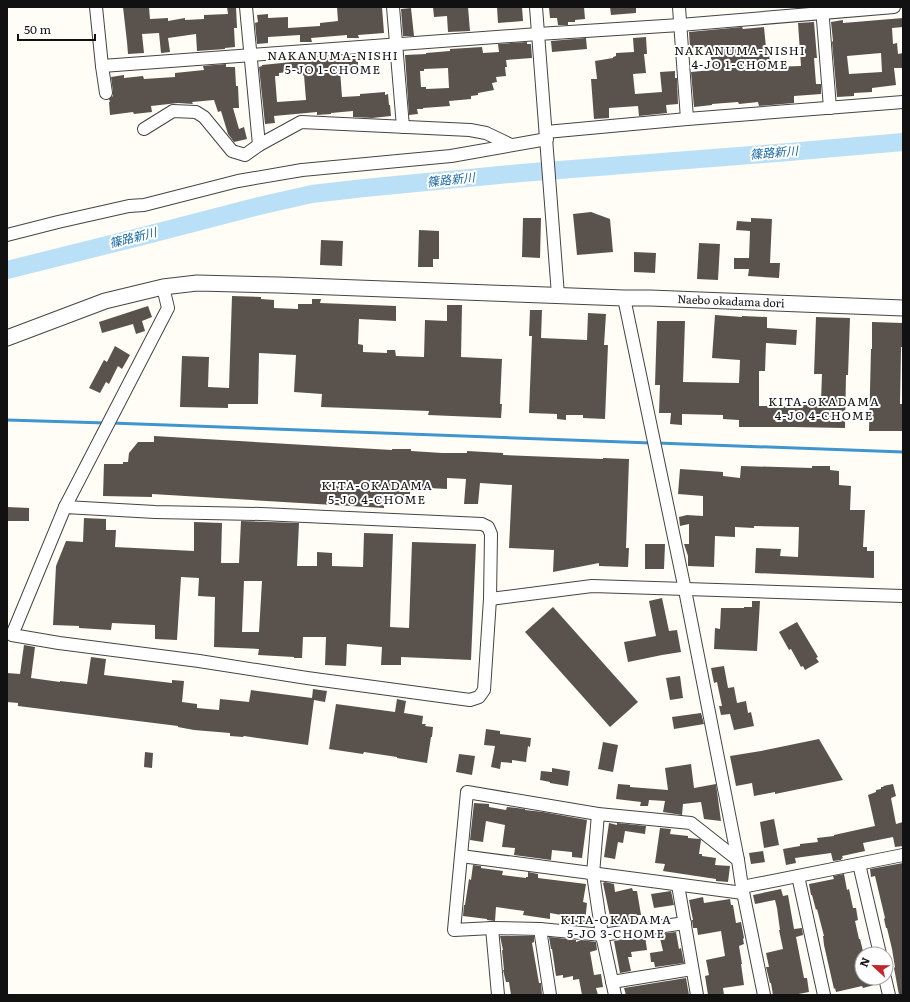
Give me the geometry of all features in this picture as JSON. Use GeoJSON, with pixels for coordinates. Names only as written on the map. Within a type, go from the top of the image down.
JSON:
{"type":"FeatureCollection","features":[{"type":"Feature","properties":{"kind":"street"},"geometry":{"type":"LineString","coordinates":[[96,7],[106,93]]}},
{"type":"Feature","properties":{"kind":"street"},"geometry":{"type":"LineString","coordinates":[[246,7],[259,145]]}},
{"type":"Feature","properties":{"kind":"street"},"geometry":{"type":"LineString","coordinates":[[394,7],[403,127]]}},
{"type":"Feature","properties":{"kind":"street"},"geometry":{"type":"LineString","coordinates":[[536,7],[558,295]]}},
{"type":"Feature","properties":{"kind":"street"},"geometry":{"type":"LineString","coordinates":[[679,7],[687,119]]}},
{"type":"Feature","properties":{"kind":"street"},"geometry":{"type":"LineString","coordinates":[[102,66],[250,54],[680,25],[822,10],[894,7]]}},
{"type":"Feature","properties":{"kind":"street"},"geometry":{"type":"LineString","coordinates":[[822,10],[830,108]]}},
{"type":"Feature","properties":{"kind":"street"},"geometry":{"type":"LineString","coordinates":[[7,236],[58,222],[129,206],[144,205],[238,181],[302,170],[451,156],[511,145],[687,119],[903,102]]}},
{"type":"Feature","properties":{"kind":"street"},"geometry":{"type":"LineString","coordinates":[[144,129],[173,111],[196,112],[204,117],[232,152],[245,155],[259,145],[301,122],[470,130],[486,134],[511,145]]}},
{"type":"Feature","properties":{"kind":"street","name":"Naebo okadama dori"},"geometry":{"type":"LineString","coordinates":[[7,338],[105,301],[163,287],[197,283],[903,308]]}},
{"type":"Feature","properties":{"kind":"street"},"geometry":{"type":"LineString","coordinates":[[64,507],[155,512],[261,514],[482,524],[488,528],[491,534],[490,599],[484,690],[479,697],[470,700],[307,678],[199,661],[59,643],[12,635],[64,507],[168,308],[163,287]]}},
{"type":"Feature","properties":{"kind":"street"},"geometry":{"type":"LineString","coordinates":[[624,298],[685,590],[738,860],[742,890],[764,995]]}},
{"type":"Feature","properties":{"kind":"street"},"geometry":{"type":"LineString","coordinates":[[490,599],[592,586],[903,596]]}},
{"type":"Feature","properties":{"kind":"street"},"geometry":{"type":"LineString","coordinates":[[685,923],[602,935],[540,929],[492,928],[454,930],[467,792],[598,814],[691,823],[738,860]]}},
{"type":"Feature","properties":{"kind":"street"},"geometry":{"type":"LineString","coordinates":[[598,814],[593,874],[602,935],[614,995]]}},
{"type":"Feature","properties":{"kind":"street"},"geometry":{"type":"LineString","coordinates":[[461,856],[678,885],[742,890],[798,876],[903,855]]}},
{"type":"Feature","properties":{"kind":"street"},"geometry":{"type":"LineString","coordinates":[[860,864],[878,946]]}},
{"type":"Feature","properties":{"kind":"street"},"geometry":{"type":"LineString","coordinates":[[798,876],[824,995]]}},
{"type":"Feature","properties":{"kind":"street"},"geometry":{"type":"LineString","coordinates":[[678,885],[697,995]]}},
{"type":"Feature","properties":{"kind":"street"},"geometry":{"type":"LineString","coordinates":[[492,928],[498,995]]}},
{"type":"Feature","properties":{"kind":"street"},"geometry":{"type":"LineString","coordinates":[[540,929],[550,995]]}},
{"type":"Feature","properties":{"kind":"street"},"geometry":{"type":"LineString","coordinates":[[612,982],[692,969]]}},
{"type":"Feature","properties":{"kind":"building"},"geometry":{"type":"Polygon","coordinates":[[[123,7],[149,7],[150,19],[168,18],[168,21],[185,18],[185,20],[204,19],[204,15],[228,14],[227,7],[236,7],[237,28],[234,28],[235,47],[197,51],[196,34],[168,38],[170,52],[161,53],[159,33],[142,34],[144,53],[128,54],[123,7]]]}},
{"type":"Feature","properties":{"kind":"building"},"geometry":{"type":"Polygon","coordinates":[[[337,7],[382,7],[384,33],[358,35],[359,38],[347,38],[347,35],[311,38],[312,42],[300,42],[300,35],[268,37],[268,43],[257,44],[255,23],[258,22],[257,15],[268,14],[268,18],[288,17],[288,28],[320,26],[320,23],[338,21],[337,7]]]}},
{"type":"Feature","properties":{"kind":"building"},"geometry":{"type":"Polygon","coordinates":[[[433,7],[468,7],[470,31],[448,32],[447,16],[434,17],[433,7]]]}},
{"type":"Feature","properties":{"kind":"building"},"geometry":{"type":"Polygon","coordinates":[[[497,7],[522,7],[523,21],[498,23],[497,7]]]}},
{"type":"Feature","properties":{"kind":"building"},"geometry":{"type":"Polygon","coordinates":[[[584,7],[585,19],[575,20],[575,22],[568,22],[568,25],[558,25],[557,18],[550,18],[549,8],[584,7]]]}},
{"type":"Feature","properties":{"kind":"building"},"geometry":{"type":"Polygon","coordinates":[[[610,7],[636,7],[636,13],[611,15],[610,7]]]}},
{"type":"Feature","properties":{"kind":"building"},"geometry":{"type":"Polygon","coordinates":[[[411,8],[414,36],[403,36],[401,9],[411,8]]]}},
{"type":"Feature","properties":{"kind":"building"},"geometry":{"type":"Polygon","coordinates":[[[903,18],[903,27],[892,28],[893,44],[897,43],[898,54],[903,53],[903,68],[894,68],[896,85],[872,88],[872,92],[854,93],[854,96],[837,97],[831,22],[843,20],[843,23],[903,18]],[[881,53],[847,56],[849,74],[882,72],[881,53]]]}},
{"type":"Feature","properties":{"kind":"building"},"geometry":{"type":"Polygon","coordinates":[[[814,22],[817,58],[814,58],[816,84],[821,84],[821,94],[794,96],[794,103],[759,106],[758,102],[739,104],[738,102],[694,107],[691,72],[712,70],[710,47],[690,48],[689,32],[742,27],[743,29],[764,27],[766,48],[769,48],[770,67],[801,66],[798,23],[814,22]]]}},
{"type":"Feature","properties":{"kind":"building"},"geometry":{"type":"Polygon","coordinates":[[[646,37],[647,54],[644,54],[646,73],[633,74],[635,94],[662,92],[660,72],[675,71],[675,78],[677,78],[678,104],[666,105],[667,113],[639,116],[638,106],[609,108],[609,118],[594,119],[591,79],[597,79],[595,61],[613,58],[616,56],[616,53],[634,52],[633,38],[646,37]]]}},
{"type":"Feature","properties":{"kind":"building"},"geometry":{"type":"Polygon","coordinates":[[[586,38],[587,49],[552,52],[551,41],[586,38]]]}},
{"type":"Feature","properties":{"kind":"building"},"geometry":{"type":"Polygon","coordinates":[[[527,42],[527,44],[531,44],[532,58],[506,60],[506,76],[496,77],[497,82],[492,83],[494,90],[478,93],[478,95],[471,96],[471,99],[449,101],[450,106],[417,109],[418,114],[409,115],[405,55],[450,51],[450,49],[482,47],[483,53],[499,52],[498,44],[527,42]],[[448,68],[424,69],[424,71],[420,71],[421,87],[426,87],[426,89],[449,88],[448,68]]]}},
{"type":"Feature","properties":{"kind":"building"},"geometry":{"type":"Polygon","coordinates":[[[358,58],[358,69],[340,70],[342,97],[385,92],[385,95],[388,94],[391,116],[372,118],[353,117],[353,111],[317,115],[317,112],[274,116],[275,123],[265,124],[259,67],[262,65],[358,58]],[[302,71],[279,73],[279,76],[275,76],[277,102],[306,100],[304,75],[303,76],[302,71]]]}},
{"type":"Feature","properties":{"kind":"building"},"geometry":{"type":"Polygon","coordinates":[[[226,64],[226,67],[235,67],[239,108],[233,108],[239,129],[244,127],[247,139],[234,142],[228,134],[221,111],[218,112],[214,100],[192,102],[193,104],[178,103],[151,106],[152,112],[134,114],[133,112],[110,115],[109,99],[113,96],[111,77],[124,75],[124,78],[143,76],[144,79],[175,77],[175,73],[204,70],[203,66],[226,64]]]}},
{"type":"Feature","properties":{"kind":"building"},"geometry":{"type":"Polygon","coordinates":[[[591,212],[610,219],[613,252],[577,255],[573,214],[591,212]]]}},
{"type":"Feature","properties":{"kind":"building"},"geometry":{"type":"Polygon","coordinates":[[[523,218],[541,218],[540,258],[522,257],[523,218]]]}},
{"type":"Feature","properties":{"kind":"building"},"geometry":{"type":"Polygon","coordinates":[[[751,218],[772,219],[770,263],[780,263],[779,278],[748,276],[749,269],[734,269],[734,258],[749,258],[750,231],[736,230],[737,221],[751,222],[751,218]]]}},
{"type":"Feature","properties":{"kind":"building"},"geometry":{"type":"Polygon","coordinates":[[[419,230],[439,231],[439,259],[433,259],[433,267],[418,267],[419,230]]]}},
{"type":"Feature","properties":{"kind":"building"},"geometry":{"type":"Polygon","coordinates":[[[321,240],[343,241],[342,266],[320,265],[321,240]]]}},
{"type":"Feature","properties":{"kind":"building"},"geometry":{"type":"Polygon","coordinates":[[[699,243],[720,244],[718,280],[697,279],[699,243]]]}},
{"type":"Feature","properties":{"kind":"building"},"geometry":{"type":"Polygon","coordinates":[[[634,252],[656,253],[655,273],[634,272],[634,252]]]}},
{"type":"Feature","properties":{"kind":"building"},"geometry":{"type":"Polygon","coordinates":[[[232,296],[261,297],[261,299],[274,300],[274,308],[298,309],[298,304],[312,304],[312,299],[321,299],[320,303],[396,306],[396,321],[359,319],[358,344],[363,345],[363,352],[387,353],[387,350],[395,350],[396,356],[424,357],[425,320],[447,321],[447,305],[462,305],[461,357],[502,359],[500,404],[502,404],[501,418],[428,415],[429,411],[321,407],[322,394],[294,392],[296,355],[259,353],[258,404],[228,404],[228,408],[180,407],[182,356],[209,357],[208,387],[229,388],[232,296]]]}},
{"type":"Feature","properties":{"kind":"building"},"geometry":{"type":"Polygon","coordinates":[[[148,306],[152,317],[142,321],[145,331],[136,334],[133,324],[102,333],[99,322],[148,306]]]}},
{"type":"Feature","properties":{"kind":"building"},"geometry":{"type":"Polygon","coordinates":[[[530,310],[542,310],[541,338],[587,340],[588,313],[606,314],[604,345],[608,345],[605,419],[583,418],[583,415],[566,415],[566,420],[557,419],[557,414],[529,413],[532,336],[529,336],[530,310]]]}},
{"type":"Feature","properties":{"kind":"building"},"geometry":{"type":"Polygon","coordinates":[[[715,315],[767,317],[767,328],[797,330],[796,345],[766,343],[765,371],[759,371],[759,406],[797,406],[797,401],[821,401],[822,374],[814,374],[816,317],[850,318],[848,375],[846,375],[845,428],[739,427],[739,420],[723,419],[723,415],[682,414],[682,425],[670,424],[671,413],[659,413],[660,385],[655,385],[657,321],[685,321],[683,382],[739,383],[740,360],[712,358],[715,315]]]}},
{"type":"Feature","properties":{"kind":"building"},"geometry":{"type":"Polygon","coordinates":[[[872,322],[903,323],[900,404],[903,404],[903,431],[869,431],[872,322]]]}},
{"type":"Feature","properties":{"kind":"building"},"geometry":{"type":"Polygon","coordinates":[[[115,346],[130,355],[122,369],[118,366],[109,384],[106,382],[100,393],[89,388],[104,360],[107,362],[115,346]]]}},
{"type":"Feature","properties":{"kind":"building"},"geometry":{"type":"Polygon","coordinates":[[[154,436],[392,450],[411,449],[411,451],[442,453],[467,453],[467,451],[503,453],[503,455],[629,459],[626,548],[629,548],[628,567],[599,566],[599,563],[553,572],[554,550],[509,548],[512,485],[480,483],[478,504],[464,504],[466,479],[447,478],[447,489],[410,487],[410,498],[384,497],[384,508],[152,494],[152,497],[103,496],[104,464],[123,464],[123,462],[128,462],[129,453],[138,442],[154,442],[154,436]]]}},
{"type":"Feature","properties":{"kind":"building"},"geometry":{"type":"Polygon","coordinates":[[[741,466],[812,468],[812,466],[830,466],[830,470],[839,471],[839,485],[851,486],[850,510],[865,510],[863,547],[867,547],[867,551],[874,551],[874,578],[755,573],[756,548],[781,549],[780,556],[798,557],[799,527],[735,527],[735,537],[715,536],[714,567],[688,566],[688,556],[684,544],[689,544],[689,524],[680,526],[679,517],[687,515],[703,516],[703,496],[678,494],[680,469],[723,472],[723,476],[740,478],[741,466]]]}},
{"type":"Feature","properties":{"kind":"building"},"geometry":{"type":"Polygon","coordinates":[[[7,507],[29,508],[29,521],[7,521],[7,507]]]}},
{"type":"Feature","properties":{"kind":"building"},"geometry":{"type":"Polygon","coordinates":[[[84,518],[106,519],[106,530],[116,530],[115,547],[194,551],[194,522],[222,523],[221,563],[239,563],[241,521],[299,523],[297,566],[317,566],[317,552],[332,553],[332,566],[363,567],[364,533],[393,534],[390,627],[409,628],[412,542],[476,544],[471,660],[401,657],[401,665],[381,665],[382,647],[347,644],[346,666],[325,665],[326,637],[303,637],[302,658],[258,655],[259,649],[214,647],[215,597],[198,596],[199,578],[181,577],[177,640],[155,639],[155,625],[112,623],[111,630],[79,628],[79,626],[53,625],[56,566],[66,541],[83,542],[84,518]],[[244,581],[242,632],[259,632],[262,581],[244,581]]]}},
{"type":"Feature","properties":{"kind":"building"},"geometry":{"type":"Polygon","coordinates":[[[645,544],[665,544],[664,569],[645,569],[645,544]]]}},
{"type":"Feature","properties":{"kind":"building"},"geometry":{"type":"Polygon","coordinates":[[[662,598],[669,631],[677,630],[681,652],[628,662],[624,642],[656,636],[649,601],[662,598]]]}},
{"type":"Feature","properties":{"kind":"building"},"geometry":{"type":"Polygon","coordinates":[[[752,601],[760,601],[757,651],[714,649],[715,628],[720,629],[721,608],[752,607],[752,601]]]}},
{"type":"Feature","properties":{"kind":"building"},"geometry":{"type":"Polygon","coordinates":[[[553,607],[638,702],[610,727],[525,632],[553,607]]]}},
{"type":"Feature","properties":{"kind":"building"},"geometry":{"type":"Polygon","coordinates":[[[797,622],[818,657],[816,658],[819,662],[805,670],[803,666],[801,667],[791,649],[789,650],[779,632],[797,622]]]}},
{"type":"Feature","properties":{"kind":"building"},"geometry":{"type":"Polygon","coordinates":[[[24,645],[35,647],[31,678],[87,684],[91,657],[106,659],[104,675],[172,683],[172,680],[184,681],[182,702],[197,704],[197,708],[219,710],[220,699],[249,702],[251,690],[312,698],[313,689],[327,691],[325,702],[314,700],[308,745],[244,736],[230,736],[230,733],[194,730],[178,726],[18,706],[18,703],[7,702],[7,673],[20,674],[24,645]]]}},
{"type":"Feature","properties":{"kind":"building"},"geometry":{"type":"Polygon","coordinates":[[[724,666],[728,688],[734,687],[737,703],[746,701],[748,713],[751,712],[754,726],[734,730],[730,714],[721,715],[719,706],[722,706],[717,682],[714,683],[711,668],[724,666]]]}},
{"type":"Feature","properties":{"kind":"building"},"geometry":{"type":"Polygon","coordinates":[[[680,676],[683,698],[670,700],[666,678],[680,676]]]}},
{"type":"Feature","properties":{"kind":"building"},"geometry":{"type":"Polygon","coordinates":[[[397,699],[406,701],[404,713],[423,716],[422,724],[433,727],[427,763],[364,752],[363,754],[329,749],[336,704],[395,712],[397,699]]]}},
{"type":"Feature","properties":{"kind":"building"},"geometry":{"type":"Polygon","coordinates":[[[701,713],[704,724],[674,729],[672,717],[701,713]]]}},
{"type":"Feature","properties":{"kind":"building"},"geometry":{"type":"Polygon","coordinates":[[[486,729],[500,731],[500,734],[531,738],[530,747],[528,746],[526,762],[512,760],[512,763],[501,762],[500,769],[491,767],[495,746],[484,745],[486,729]]]}},
{"type":"Feature","properties":{"kind":"building"},"geometry":{"type":"Polygon","coordinates":[[[819,739],[843,780],[775,794],[775,792],[754,796],[752,783],[736,786],[730,756],[819,739]]]}},
{"type":"Feature","properties":{"kind":"building"},"geometry":{"type":"Polygon","coordinates":[[[603,742],[618,745],[613,772],[598,769],[603,742]]]}},
{"type":"Feature","properties":{"kind":"building"},"geometry":{"type":"Polygon","coordinates":[[[145,752],[153,753],[152,768],[144,767],[145,752]]]}},
{"type":"Feature","properties":{"kind":"building"},"geometry":{"type":"Polygon","coordinates":[[[459,754],[475,756],[472,775],[456,772],[459,754]]]}},
{"type":"Feature","properties":{"kind":"building"},"geometry":{"type":"Polygon","coordinates":[[[691,764],[694,788],[716,784],[721,821],[704,819],[701,802],[683,804],[682,815],[663,812],[665,801],[649,800],[648,806],[640,806],[641,802],[616,799],[618,784],[630,785],[630,787],[668,790],[665,768],[691,764]]]}},
{"type":"Feature","properties":{"kind":"building"},"geometry":{"type":"Polygon","coordinates":[[[552,768],[570,771],[568,786],[540,780],[541,771],[552,772],[552,768]]]}},
{"type":"Feature","properties":{"kind":"building"},"geometry":{"type":"Polygon","coordinates":[[[893,784],[896,796],[891,798],[896,824],[903,822],[903,846],[895,847],[893,837],[863,843],[865,851],[842,856],[843,858],[841,860],[833,861],[831,853],[795,858],[796,863],[786,865],[783,849],[800,846],[800,844],[818,842],[817,838],[834,836],[875,826],[868,795],[881,789],[881,787],[884,787],[883,786],[893,784]]]}},
{"type":"Feature","properties":{"kind":"building"},"geometry":{"type":"Polygon","coordinates":[[[474,803],[489,804],[489,807],[506,810],[507,807],[525,809],[587,820],[582,858],[572,857],[572,852],[552,850],[551,860],[514,855],[515,848],[502,847],[505,825],[486,821],[483,842],[470,840],[474,803]]]}},
{"type":"Feature","properties":{"kind":"building"},"geometry":{"type":"Polygon","coordinates":[[[774,819],[779,845],[764,848],[760,822],[774,819]]]}},
{"type":"Feature","properties":{"kind":"building"},"geometry":{"type":"Polygon","coordinates":[[[609,823],[617,825],[617,823],[646,826],[645,834],[625,831],[623,843],[618,842],[615,859],[604,857],[609,823]]]}},
{"type":"Feature","properties":{"kind":"building"},"geometry":{"type":"Polygon","coordinates":[[[660,828],[671,829],[670,834],[700,839],[699,854],[702,854],[702,856],[716,858],[715,865],[730,866],[728,882],[663,871],[665,864],[655,863],[660,828]]]}},
{"type":"Feature","properties":{"kind":"building"},"geometry":{"type":"Polygon","coordinates":[[[763,851],[765,862],[751,864],[749,853],[763,851]]]}},
{"type":"Feature","properties":{"kind":"building"},"geometry":{"type":"Polygon","coordinates":[[[903,863],[903,995],[899,995],[894,968],[894,946],[891,946],[886,928],[875,876],[871,877],[870,869],[903,863]]]}},
{"type":"Feature","properties":{"kind":"building"},"geometry":{"type":"Polygon","coordinates":[[[473,865],[481,866],[481,868],[503,871],[502,875],[526,878],[528,877],[528,872],[538,874],[538,878],[586,884],[583,902],[587,903],[585,923],[566,921],[567,916],[550,913],[550,919],[523,915],[524,911],[496,907],[495,921],[463,916],[469,879],[471,880],[473,865]]]}},
{"type":"Feature","properties":{"kind":"building"},"geometry":{"type":"Polygon","coordinates":[[[844,874],[853,908],[856,908],[858,920],[855,921],[862,946],[854,946],[854,986],[862,986],[836,992],[824,945],[824,936],[809,884],[834,879],[833,876],[844,874]]]}},
{"type":"Feature","properties":{"kind":"building"},"geometry":{"type":"Polygon","coordinates":[[[603,883],[614,884],[615,892],[632,888],[633,891],[637,891],[641,915],[637,915],[638,922],[612,926],[603,883]]]}},
{"type":"Feature","properties":{"kind":"building"},"geometry":{"type":"Polygon","coordinates":[[[781,889],[783,896],[788,895],[794,929],[802,928],[803,935],[796,937],[804,978],[807,978],[809,992],[793,995],[773,995],[766,967],[769,967],[766,953],[783,949],[779,930],[777,908],[775,900],[755,904],[753,895],[781,889]]]}},
{"type":"Feature","properties":{"kind":"building"},"geometry":{"type":"Polygon","coordinates":[[[671,891],[674,905],[654,908],[651,894],[671,891]]]}},
{"type":"Feature","properties":{"kind":"building"},"geometry":{"type":"Polygon","coordinates":[[[703,897],[704,903],[730,899],[731,905],[733,905],[736,923],[741,922],[744,944],[739,946],[744,985],[723,988],[724,995],[708,995],[705,976],[709,975],[706,960],[725,956],[721,931],[698,935],[697,928],[693,928],[689,900],[703,897]]]}},
{"type":"Feature","properties":{"kind":"building"},"geometry":{"type":"Polygon","coordinates":[[[676,932],[679,949],[681,948],[684,963],[655,967],[654,962],[651,962],[650,953],[663,951],[659,934],[676,932]]]}},
{"type":"Feature","properties":{"kind":"building"},"geometry":{"type":"Polygon","coordinates":[[[500,936],[534,936],[534,942],[532,943],[539,983],[541,983],[542,995],[511,995],[509,982],[506,982],[503,970],[503,950],[500,936]]]}},
{"type":"Feature","properties":{"kind":"building"},"geometry":{"type":"Polygon","coordinates":[[[645,936],[647,950],[631,952],[632,957],[628,957],[631,971],[620,973],[614,941],[645,936]]]}},
{"type":"Feature","properties":{"kind":"building"},"geometry":{"type":"Polygon","coordinates":[[[549,937],[576,940],[576,942],[581,940],[596,942],[597,950],[590,952],[594,975],[601,974],[603,987],[596,988],[598,995],[582,995],[579,979],[573,980],[573,976],[563,978],[563,975],[556,976],[549,937]]]}},
{"type":"Feature","properties":{"kind":"building"},"geometry":{"type":"Polygon","coordinates":[[[686,978],[689,995],[626,995],[624,988],[686,978]]]}},
{"type":"Feature","properties":{"kind":"waterway","name":"篠路新川"},"geometry":{"type":"LineString","coordinates":[[7,270],[312,194],[521,173],[903,142]]}},
{"type":"Feature","properties":{"kind":"waterway"},"geometry":{"type":"LineString","coordinates":[[7,420],[106,423]]}},
{"type":"Feature","properties":{"kind":"waterway"},"geometry":{"type":"LineString","coordinates":[[111,423],[651,443]]}},
{"type":"Feature","properties":{"kind":"waterway"},"geometry":{"type":"LineString","coordinates":[[657,443],[903,452]]}},
{"type":"Feature","properties":{"kind":"district","name":"NAKANUMA-NISHI 4-JO 1-CHOME"},"geometry":{"type":"Point","coordinates":[740,58]}},
{"type":"Feature","properties":{"kind":"district","name":"NAKANUMA-NISHI 5-JO 1-CHOME"},"geometry":{"type":"Point","coordinates":[333,63]}},
{"type":"Feature","properties":{"kind":"district","name":"KITA-OKADAMA 4-JO 4-CHOME"},"geometry":{"type":"Point","coordinates":[824,409]}},
{"type":"Feature","properties":{"kind":"district","name":"KITA-OKADAMA 5-JO 4-CHOME"},"geometry":{"type":"Point","coordinates":[377,493]}},
{"type":"Feature","properties":{"kind":"district","name":"KITA-OKADAMA 5-JO 3-CHOME"},"geometry":{"type":"Point","coordinates":[616,927]}}]}
